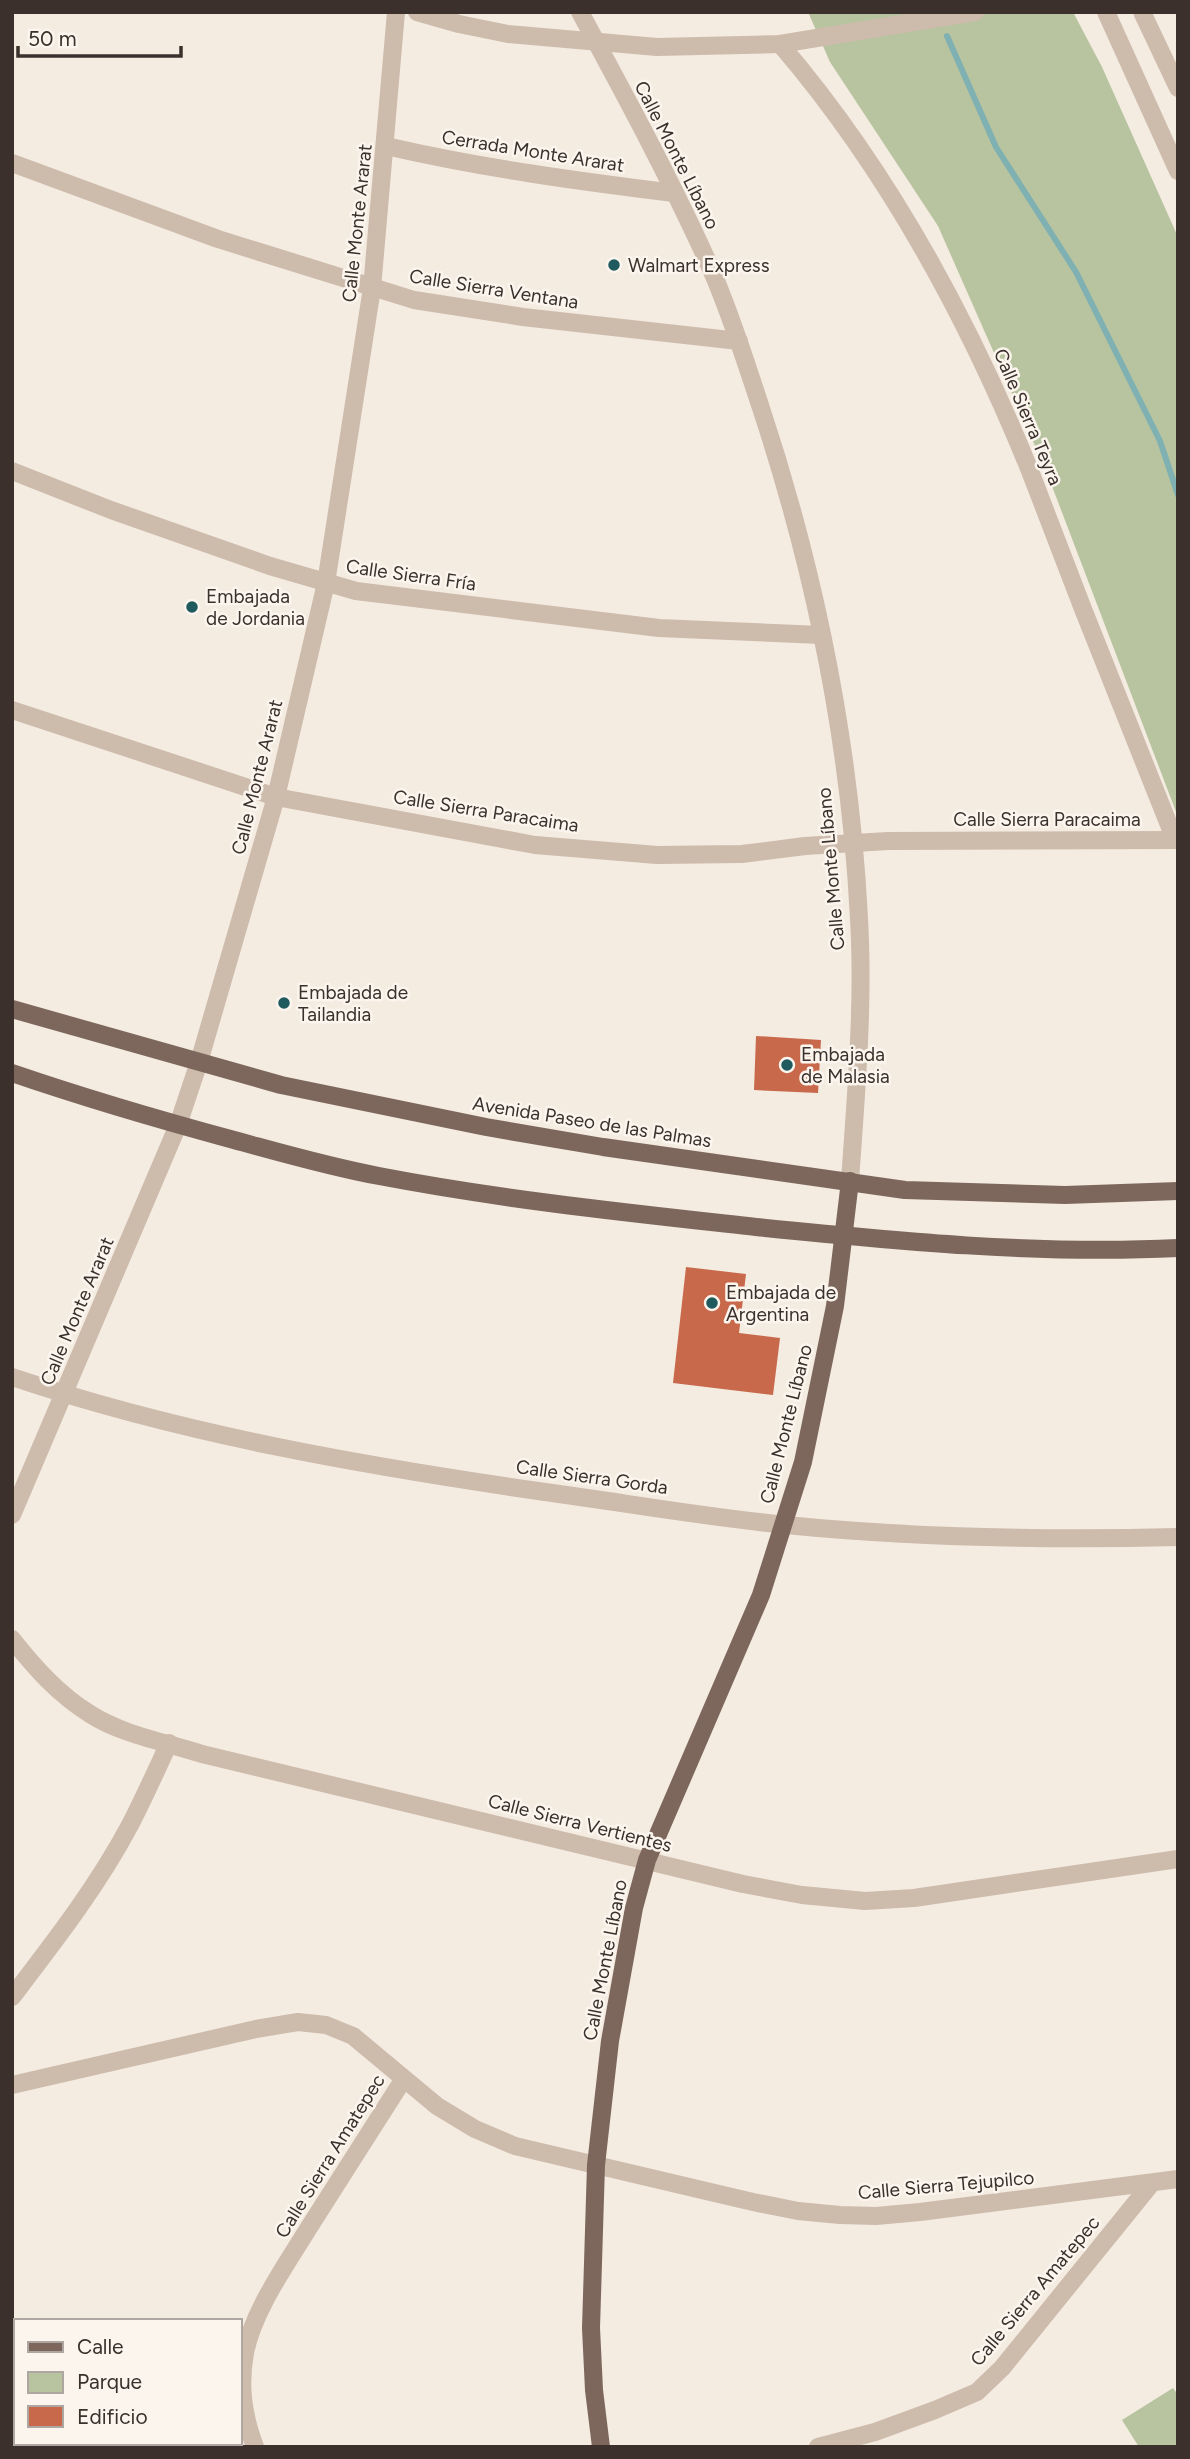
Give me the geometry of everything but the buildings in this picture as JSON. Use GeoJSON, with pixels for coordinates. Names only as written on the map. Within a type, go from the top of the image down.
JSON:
{"type":"FeatureCollection","features":[{"type":"Feature","properties":{"kind":"main road","name":"Avenida Paseo de las Palmas"},"geometry":{"type":"LineString","coordinates":[[12,1009],[281,1085],[486,1127],[603,1147],[905,1190],[1065,1195],[1178,1191]]}},
{"type":"Feature","properties":{"kind":"main road"},"geometry":{"type":"LineString","coordinates":[[12,1073],[178,1125],[376,1175],[466,1191],[582,1208],[844,1236],[971,1246],[1073,1250],[1178,1248]]}},
{"type":"Feature","properties":{"kind":"main road","name":"Calle Monte Líbano"},"geometry":{"type":"LineString","coordinates":[[601,2447],[594,2390],[592,2328],[596,2165],[610,2041],[634,1908],[647,1860],[761,1595],[783,1525],[805,1450],[835,1306],[850,1181]]}},
{"type":"Feature","properties":{"kind":"street","name":"Calle Monte Ararat"},"geometry":{"type":"LineString","coordinates":[[12,1515],[178,1125],[276,797],[326,583],[372,288],[396,12]]}},
{"type":"Feature","properties":{"kind":"street"},"geometry":{"type":"LineString","coordinates":[[417,12],[508,34],[597,44],[657,47],[780,44],[975,12]]}},
{"type":"Feature","properties":{"kind":"street","name":"Calle Monte Líbano"},"geometry":{"type":"LineString","coordinates":[[580,12],[674,192],[711,270],[739,341],[798,528],[834,700],[853,844],[859,919],[857,1073],[850,1181]]}},
{"type":"Feature","properties":{"kind":"street"},"geometry":{"type":"LineString","coordinates":[[1106,12],[1178,171]]}},
{"type":"Feature","properties":{"kind":"street"},"geometry":{"type":"LineString","coordinates":[[1142,12],[1178,88]]}},
{"type":"Feature","properties":{"kind":"street","name":"Calle Sierra Teyra"},"geometry":{"type":"LineString","coordinates":[[780,44],[820,90],[903,213],[981,361],[1029,469],[1177,840]]}},
{"type":"Feature","properties":{"kind":"street","name":"Cerrada Monte Ararat"},"geometry":{"type":"LineString","coordinates":[[386,146],[551,177],[674,192]]}},
{"type":"Feature","properties":{"kind":"street","name":"Calle Sierra Ventana"},"geometry":{"type":"LineString","coordinates":[[12,163],[218,239],[414,300],[463,309],[739,341]]}},
{"type":"Feature","properties":{"kind":"street","name":"Calle Sierra Fría"},"geometry":{"type":"LineString","coordinates":[[12,471],[124,515],[270,566],[369,593],[659,628],[821,635]]}},
{"type":"Feature","properties":{"kind":"street","name":"Calle Sierra Paracaima"},"geometry":{"type":"LineString","coordinates":[[12,710],[276,797],[535,845],[657,855],[743,854],[806,846],[935,840],[1177,840]]}},
{"type":"Feature","properties":{"kind":"street","name":"Calle Sierra Gorda"},"geometry":{"type":"LineString","coordinates":[[12,1377],[169,1424],[399,1471],[783,1525],[902,1533],[1178,1537]]}},
{"type":"Feature","properties":{"kind":"street","name":"Calle Sierra Vertientes"},"geometry":{"type":"LineString","coordinates":[[12,1639],[34,1668],[62,1693],[92,1715],[131,1732],[202,1754],[755,1887],[865,1901],[914,1898],[1178,1859]]}},
{"type":"Feature","properties":{"kind":"street"},"geometry":{"type":"LineString","coordinates":[[12,1997],[69,1923],[96,1881],[129,1827],[169,1743]]}},
{"type":"Feature","properties":{"kind":"street","name":"Calle Sierra Amatepec"},"geometry":{"type":"LineString","coordinates":[[12,2085],[256,2029],[298,2022],[326,2025],[353,2036],[403,2080],[259,2313],[245,2350],[242,2376]]}},
{"type":"Feature","properties":{"kind":"street","name":"Calle Sierra Tejupilco"},"geometry":{"type":"LineString","coordinates":[[403,2080],[437,2106],[475,2129],[514,2147],[798,2211],[876,2216],[1178,2179]]}},
{"type":"Feature","properties":{"kind":"street","name":"Calle Sierra Amatepec"},"geometry":{"type":"LineString","coordinates":[[818,2447],[935,2410],[977,2392],[1002,2368],[1151,2184]]}},
{"type":"Feature","properties":{"kind":"street","name":"Calle Sierra Amatepec"},"geometry":{"type":"LineString","coordinates":[[242,2392],[246,2422],[255,2447]]}},
{"type":"Feature","properties":{"kind":"green space"},"geometry":{"type":"Polygon","coordinates":[[[808,12],[1073,12],[1102,67],[1178,237],[1178,817],[1047,473],[938,226],[830,62],[808,12]]]}},
{"type":"Feature","properties":{"kind":"green space"},"geometry":{"type":"Polygon","coordinates":[[[12,2387],[14,2445],[179,2447],[12,2447],[12,2387]]]}},
{"type":"Feature","properties":{"kind":"green space"},"geometry":{"type":"Polygon","coordinates":[[[1173,2388],[1178,2395],[1178,2447],[1139,2447],[1122,2420],[1173,2388]]]}},
{"type":"Feature","properties":{"kind":"waterway"},"geometry":{"type":"LineString","coordinates":[[947,36],[996,147],[1076,272],[1160,441],[1178,495]]}},
{"type":"Feature","properties":{"kind":"place","name":"Walmart Express"},"geometry":{"type":"Point","coordinates":[614,265]}},
{"type":"Feature","properties":{"kind":"place","name":"Embajada de Jordania"},"geometry":{"type":"Point","coordinates":[192,607]}},
{"type":"Feature","properties":{"kind":"place","name":"Embajada de Tailandia"},"geometry":{"type":"Point","coordinates":[284,1003]}},
{"type":"Feature","properties":{"kind":"place","name":"Embajada de Malasia"},"geometry":{"type":"Point","coordinates":[787,1065]}},
{"type":"Feature","properties":{"kind":"place","name":"Embajada de Argentina"},"geometry":{"type":"Point","coordinates":[712,1303]}}]}
